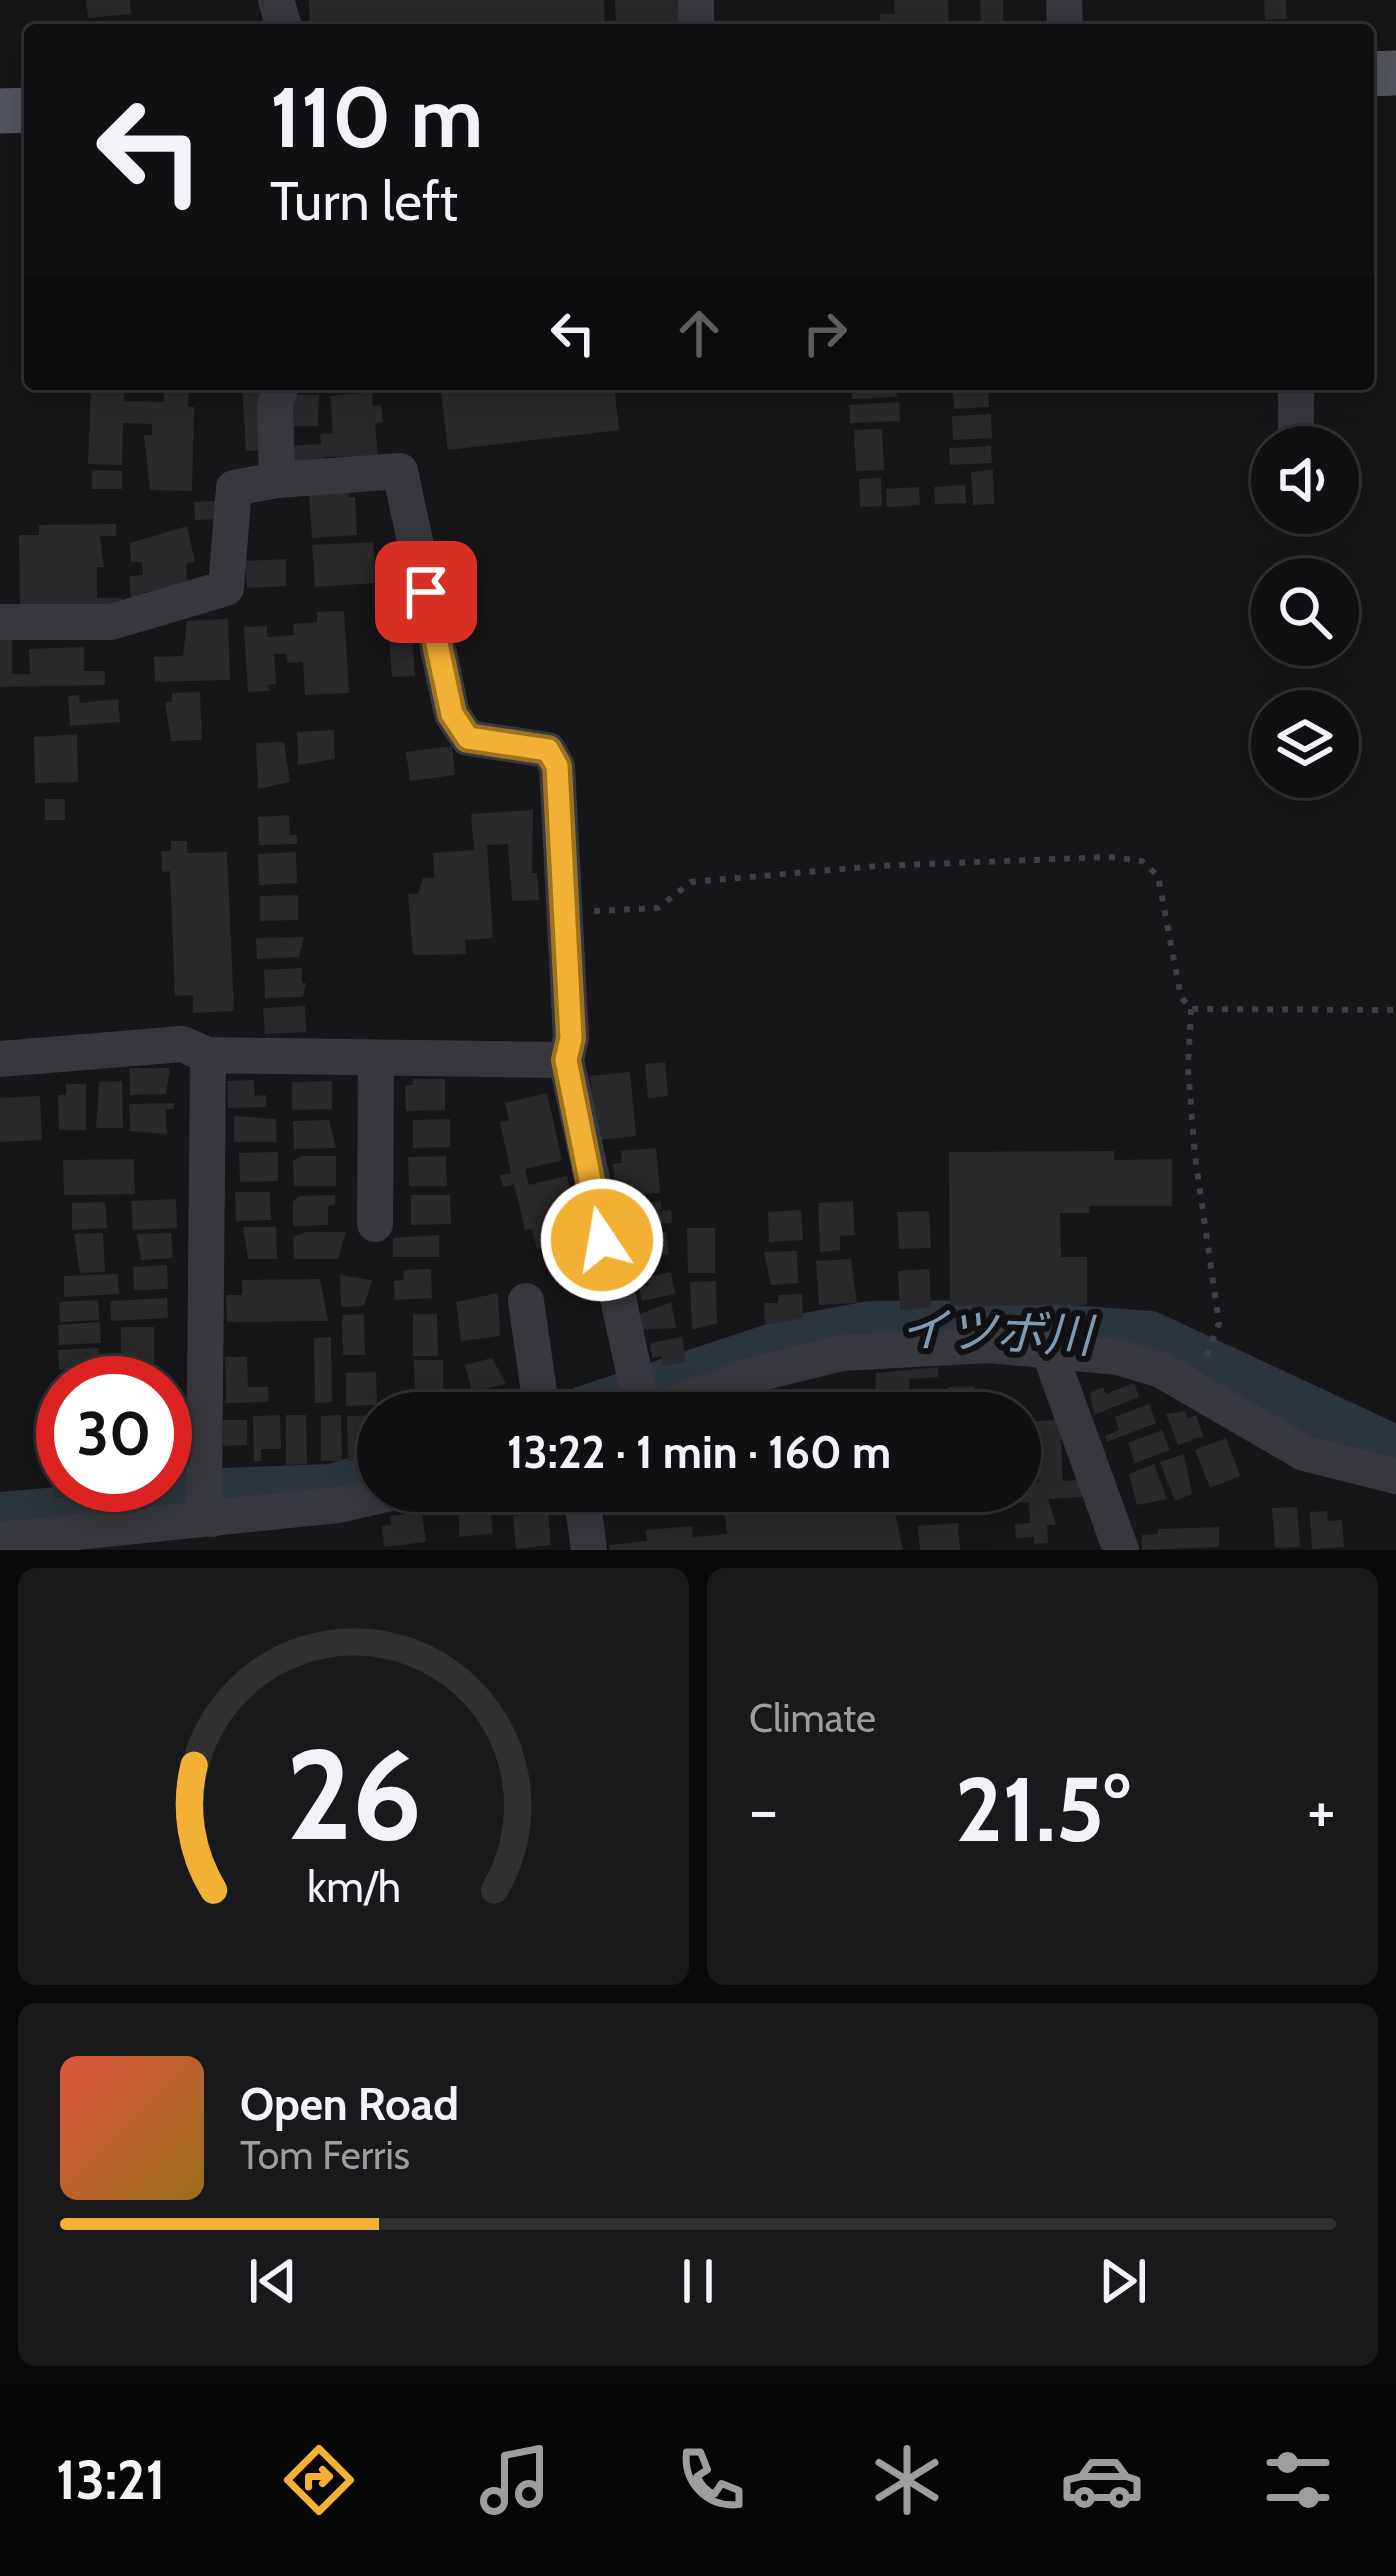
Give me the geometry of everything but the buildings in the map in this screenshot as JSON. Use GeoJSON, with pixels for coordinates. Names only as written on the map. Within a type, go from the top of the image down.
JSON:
{"type":"FeatureCollection","features":[{"type":"Feature","properties":{"kind":"street"},"geometry":{"type":"LineString","coordinates":[[277,480],[274,405],[279,390]]}},
{"type":"Feature","properties":{"kind":"street"},"geometry":{"type":"LineString","coordinates":[[1296,390],[1296,426]]}},
{"type":"Feature","properties":{"kind":"street"},"geometry":{"type":"LineString","coordinates":[[0,622],[111,622],[226,588],[234,488],[400,471],[452,714],[468,738],[548,750],[557,766],[571,1038],[566,1060],[640,1392]]}},
{"type":"Feature","properties":{"kind":"street"},"geometry":{"type":"LineString","coordinates":[[0,1059],[182,1044],[208,1055],[566,1060]]}},
{"type":"Feature","properties":{"kind":"street"},"geometry":{"type":"LineString","coordinates":[[207,1502],[208,1055]]}},
{"type":"Feature","properties":{"kind":"street"},"geometry":{"type":"LineString","coordinates":[[374,1223],[376,1058]]}},
{"type":"Feature","properties":{"kind":"street"},"geometry":{"type":"LineString","coordinates":[[526,1301],[538,1392]]}},
{"type":"Feature","properties":{"kind":"street"},"geometry":{"type":"LineString","coordinates":[[689,1392],[842,1353],[989,1345],[1118,1358],[1161,1370],[1304,1453],[1396,1476]]}},
{"type":"Feature","properties":{"kind":"street"},"geometry":{"type":"LineString","coordinates":[[1049,1351],[1121,1550]]}},
{"type":"Feature","properties":{"kind":"street"},"geometry":{"type":"LineString","coordinates":[[0,1540],[207,1502],[338,1505],[357,1501]]}},
{"type":"Feature","properties":{"kind":"street"},"geometry":{"type":"LineString","coordinates":[[584,1512],[589,1550]]}},
{"type":"Feature","properties":{"kind":"path"},"geometry":{"type":"LineString","coordinates":[[566,912],[658,908],[691,882],[877,866],[1109,857],[1142,861],[1158,876],[1180,997],[1191,1009],[1188,1068],[1220,1323],[1215,1345]]}},
{"type":"Feature","properties":{"kind":"path"},"geometry":{"type":"LineString","coordinates":[[1191,1009],[1396,1010]]}},
{"type":"Feature","properties":{"kind":"waterway","name":"イツボ川"},"geometry":{"type":"LineString","coordinates":[[648,1392],[802,1341],[870,1328],[1001,1327],[1149,1338],[1396,1453]]}},
{"type":"Feature","properties":{"kind":"waterway","name":"イツボ川"},"geometry":{"type":"LineString","coordinates":[[0,1519],[94,1511],[160,1497],[332,1491],[357,1483]]}},
{"type":"Feature","properties":{"kind":"route"},"geometry":{"type":"LineString","coordinates":[[426,592],[452,714],[468,738],[548,750],[557,766],[571,1038],[566,1060],[602,1240]]}}]}
